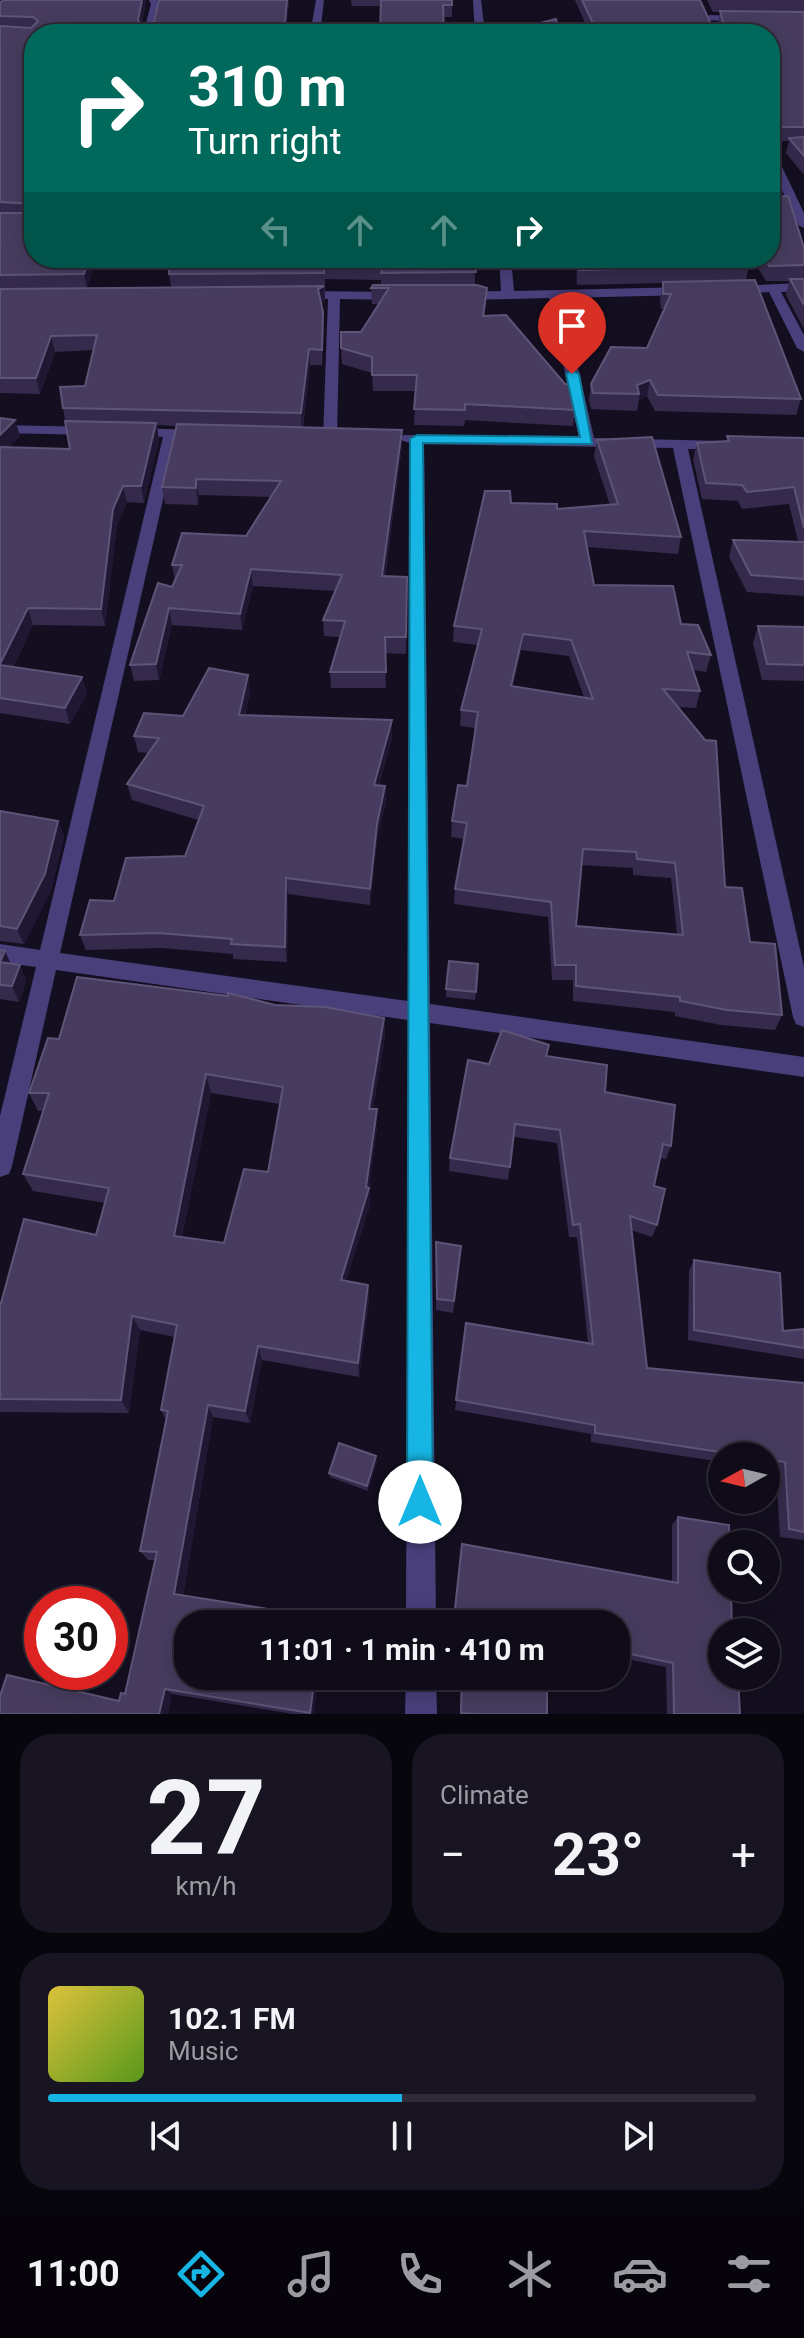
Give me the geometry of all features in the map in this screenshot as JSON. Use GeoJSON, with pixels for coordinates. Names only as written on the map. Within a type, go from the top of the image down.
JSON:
{"type":"FeatureCollection","features":[{"type":"Feature","properties":{"kind":"street"},"geometry":{"type":"LineString","coordinates":[[149,24],[153,0]]}},
{"type":"Feature","properties":{"kind":"street"},"geometry":{"type":"LineString","coordinates":[[316,24],[320,0]]}},
{"type":"Feature","properties":{"kind":"street"},"geometry":{"type":"LineString","coordinates":[[477,0],[479,24]]}},
{"type":"Feature","properties":{"kind":"street"},"geometry":{"type":"LineString","coordinates":[[708,18],[757,19]]}},
{"type":"Feature","properties":{"kind":"street"},"geometry":{"type":"LineString","coordinates":[[780,185],[804,225]]}},
{"type":"Feature","properties":{"kind":"street"},"geometry":{"type":"LineString","coordinates":[[506,268],[508,296]]}},
{"type":"Feature","properties":{"kind":"street"},"geometry":{"type":"LineString","coordinates":[[445,296],[555,296],[804,287]]}},
{"type":"Feature","properties":{"kind":"street"},"geometry":{"type":"LineString","coordinates":[[773,288],[804,348]]}},
{"type":"Feature","properties":{"kind":"street"},"geometry":{"type":"LineString","coordinates":[[289,295],[413,296]]}},
{"type":"Feature","properties":{"kind":"street"},"geometry":{"type":"LineString","coordinates":[[329,438],[334,296]]}},
{"type":"Feature","properties":{"kind":"street"},"geometry":{"type":"LineString","coordinates":[[555,296],[587,441]]}},
{"type":"Feature","properties":{"kind":"street"},"geometry":{"type":"LineString","coordinates":[[0,429],[218,434]]}},
{"type":"Feature","properties":{"kind":"street"},"geometry":{"type":"LineString","coordinates":[[0,1166],[171,433]]}},
{"type":"Feature","properties":{"kind":"street"},"geometry":{"type":"LineString","coordinates":[[388,439],[742,446]]}},
{"type":"Feature","properties":{"kind":"street"},"geometry":{"type":"LineString","coordinates":[[417,439],[421,1610]]}},
{"type":"Feature","properties":{"kind":"street"},"geometry":{"type":"LineString","coordinates":[[680,445],[804,1017]]}},
{"type":"Feature","properties":{"kind":"street"},"geometry":{"type":"LineString","coordinates":[[0,953],[804,1067]]}},
{"type":"Feature","properties":{"kind":"street"},"geometry":{"type":"LineString","coordinates":[[421,1690],[421,1714]]}},
{"type":"Feature","properties":{"kind":"building"},"geometry":{"type":"Polygon","coordinates":[[[3,0],[142,0],[138,20],[141,24],[35,24],[38,21],[33,17],[0,16],[3,0]]]}},
{"type":"Feature","properties":{"kind":"building"},"geometry":{"type":"Polygon","coordinates":[[[159,0],[287,0],[285,24],[141,24],[154,22],[159,0]]]}},
{"type":"Feature","properties":{"kind":"building"},"geometry":{"type":"Polygon","coordinates":[[[381,0],[452,0],[452,5],[443,5],[444,24],[380,24],[381,0]]]}},
{"type":"Feature","properties":{"kind":"building"},"geometry":{"type":"Polygon","coordinates":[[[582,0],[700,0],[711,24],[593,24],[582,0]]]}},
{"type":"Feature","properties":{"kind":"building"},"geometry":{"type":"Polygon","coordinates":[[[720,11],[804,12],[804,127],[780,127],[780,24],[711,24],[723,23],[720,11]]]}},
{"type":"Feature","properties":{"kind":"building"},"geometry":{"type":"Polygon","coordinates":[[[556,19],[557,24],[540,24],[556,19]]]}},
{"type":"Feature","properties":{"kind":"building"},"geometry":{"type":"Polygon","coordinates":[[[0,26],[24,28],[24,203],[0,202],[0,26]]]}},
{"type":"Feature","properties":{"kind":"building"},"geometry":{"type":"Polygon","coordinates":[[[804,137],[804,156],[789,138],[804,137]]]}},
{"type":"Feature","properties":{"kind":"building"},"geometry":{"type":"Polygon","coordinates":[[[780,196],[788,196],[804,248],[804,265],[780,266],[780,196]]]}},
{"type":"Feature","properties":{"kind":"building"},"geometry":{"type":"Polygon","coordinates":[[[0,213],[24,213],[24,268],[86,268],[84,274],[0,275],[0,213]]]}},
{"type":"Feature","properties":{"kind":"building"},"geometry":{"type":"Polygon","coordinates":[[[169,268],[324,268],[324,273],[169,274],[169,268]]]}},
{"type":"Feature","properties":{"kind":"building"},"geometry":{"type":"Polygon","coordinates":[[[384,268],[476,268],[476,272],[381,273],[384,268]]]}},
{"type":"Feature","properties":{"kind":"building"},"geometry":{"type":"Polygon","coordinates":[[[579,268],[664,268],[579,270],[579,268]]]}},
{"type":"Feature","properties":{"kind":"building"},"geometry":{"type":"Polygon","coordinates":[[[790,279],[804,279],[804,305],[790,279]]]}},
{"type":"Feature","properties":{"kind":"building"},"geometry":{"type":"Polygon","coordinates":[[[755,280],[801,399],[658,395],[650,380],[637,385],[639,394],[593,393],[591,384],[611,347],[647,348],[671,294],[663,294],[663,282],[755,280]]]}},
{"type":"Feature","properties":{"kind":"building"},"geometry":{"type":"Polygon","coordinates":[[[373,285],[477,285],[487,288],[483,316],[506,315],[565,384],[570,384],[575,410],[465,404],[465,410],[414,409],[417,375],[372,375],[372,357],[341,348],[341,332],[361,332],[389,288],[371,288],[373,285]]]}},
{"type":"Feature","properties":{"kind":"building"},"geometry":{"type":"Polygon","coordinates":[[[324,286],[318,289],[323,312],[322,350],[309,349],[301,413],[63,408],[60,387],[85,386],[97,335],[51,336],[36,378],[0,378],[0,289],[324,286]]]}},
{"type":"Feature","properties":{"kind":"building"},"geometry":{"type":"Polygon","coordinates":[[[0,418],[15,420],[0,435],[0,418]]]}},
{"type":"Feature","properties":{"kind":"building"},"geometry":{"type":"Polygon","coordinates":[[[65,421],[156,423],[141,486],[123,486],[113,509],[101,609],[28,608],[0,664],[0,447],[70,449],[65,421]]]}},
{"type":"Feature","properties":{"kind":"building"},"geometry":{"type":"Polygon","coordinates":[[[177,424],[402,430],[382,576],[407,577],[406,637],[385,637],[386,672],[330,672],[345,621],[323,620],[342,575],[251,569],[240,614],[169,608],[156,664],[130,665],[158,583],[172,587],[182,565],[172,565],[182,533],[246,536],[281,481],[196,479],[196,488],[162,487],[177,424]]]}},
{"type":"Feature","properties":{"kind":"building"},"geometry":{"type":"Polygon","coordinates":[[[727,436],[804,438],[804,528],[794,487],[747,492],[742,485],[706,483],[697,443],[729,441],[727,436]]]}},
{"type":"Feature","properties":{"kind":"building"},"geometry":{"type":"Polygon","coordinates":[[[652,437],[681,537],[584,531],[594,585],[673,586],[681,624],[698,625],[711,655],[687,652],[700,691],[663,689],[705,740],[716,741],[725,887],[742,888],[750,942],[775,944],[782,1015],[727,1010],[680,1001],[680,997],[576,986],[576,965],[555,965],[551,902],[455,889],[467,823],[452,821],[458,785],[467,786],[478,712],[461,710],[482,629],[454,626],[485,491],[510,491],[511,503],[557,504],[557,509],[618,504],[597,440],[652,437]],[[523,634],[511,686],[593,699],[571,640],[523,634]],[[583,849],[576,926],[683,935],[675,863],[637,859],[636,852],[583,849]]]}},
{"type":"Feature","properties":{"kind":"building"},"geometry":{"type":"Polygon","coordinates":[[[733,540],[804,542],[804,579],[751,575],[733,540]]]}},
{"type":"Feature","properties":{"kind":"building"},"geometry":{"type":"Polygon","coordinates":[[[758,626],[804,627],[804,665],[767,664],[758,626]]]}},
{"type":"Feature","properties":{"kind":"building"},"geometry":{"type":"Polygon","coordinates":[[[0,665],[82,677],[65,708],[0,698],[0,665]]]}},
{"type":"Feature","properties":{"kind":"building"},"geometry":{"type":"Polygon","coordinates":[[[209,668],[248,675],[239,715],[392,720],[374,785],[385,786],[377,824],[370,889],[286,878],[285,947],[231,944],[232,939],[158,933],[80,935],[90,900],[114,901],[126,858],[185,856],[204,806],[127,784],[159,738],[134,736],[144,713],[183,716],[209,668]]]}},
{"type":"Feature","properties":{"kind":"building"},"geometry":{"type":"Polygon","coordinates":[[[0,811],[58,821],[45,874],[17,929],[0,926],[0,811]]]}},
{"type":"Feature","properties":{"kind":"building"},"geometry":{"type":"Polygon","coordinates":[[[449,961],[478,964],[476,992],[446,989],[449,961]]]}},
{"type":"Feature","properties":{"kind":"building"},"geometry":{"type":"Polygon","coordinates":[[[0,962],[20,965],[12,986],[0,985],[0,962]]]}},
{"type":"Feature","properties":{"kind":"building"},"geometry":{"type":"Polygon","coordinates":[[[77,977],[228,996],[228,993],[275,1005],[325,1007],[384,1018],[369,1109],[377,1109],[366,1187],[369,1188],[341,1280],[368,1285],[358,1363],[258,1346],[245,1411],[208,1405],[174,1594],[274,1610],[174,1610],[174,1690],[313,1690],[310,1713],[165,1689],[159,1714],[0,1714],[0,1696],[7,1675],[24,1679],[24,1690],[72,1690],[119,1701],[121,1693],[125,1694],[128,1690],[157,1552],[140,1551],[168,1411],[161,1410],[177,1325],[132,1316],[121,1400],[0,1399],[0,1303],[24,1219],[96,1235],[109,1188],[23,1174],[49,1093],[29,1093],[48,1038],[59,1039],[77,977]],[[206,1074],[174,1236],[224,1243],[244,1169],[268,1172],[283,1087],[206,1074]]]}},
{"type":"Feature","properties":{"kind":"building"},"geometry":{"type":"Polygon","coordinates":[[[502,1030],[549,1045],[546,1056],[607,1065],[605,1092],[675,1105],[671,1146],[663,1144],[654,1186],[665,1189],[657,1225],[630,1216],[647,1368],[804,1383],[804,1532],[789,1529],[785,1462],[780,1461],[780,1442],[708,1442],[708,1450],[595,1433],[595,1425],[456,1400],[466,1323],[593,1344],[580,1224],[573,1225],[560,1130],[515,1124],[510,1167],[450,1158],[468,1060],[489,1064],[502,1030]]]}},
{"type":"Feature","properties":{"kind":"building"},"geometry":{"type":"Polygon","coordinates":[[[436,1242],[461,1246],[454,1301],[437,1299],[436,1242]]]}},
{"type":"Feature","properties":{"kind":"building"},"geometry":{"type":"Polygon","coordinates":[[[694,1260],[780,1273],[783,1331],[804,1329],[804,1348],[694,1330],[694,1260]]]}},
{"type":"Feature","properties":{"kind":"building"},"geometry":{"type":"Polygon","coordinates":[[[339,1443],[376,1456],[367,1486],[329,1473],[339,1443]]]}},
{"type":"Feature","properties":{"kind":"building"},"geometry":{"type":"Polygon","coordinates":[[[678,1517],[729,1525],[729,1530],[708,1530],[708,1602],[731,1602],[732,1618],[708,1618],[708,1690],[739,1690],[740,1714],[674,1714],[673,1663],[630,1654],[630,1610],[455,1610],[462,1544],[678,1583],[678,1517]]]}},
{"type":"Feature","properties":{"kind":"building"},"geometry":{"type":"Polygon","coordinates":[[[462,1690],[547,1690],[547,1714],[461,1713],[462,1690]]]}},
{"type":"Feature","properties":{"kind":"route"},"geometry":{"type":"LineString","coordinates":[[420,1502],[417,439],[587,441],[572,374]]}}]}
